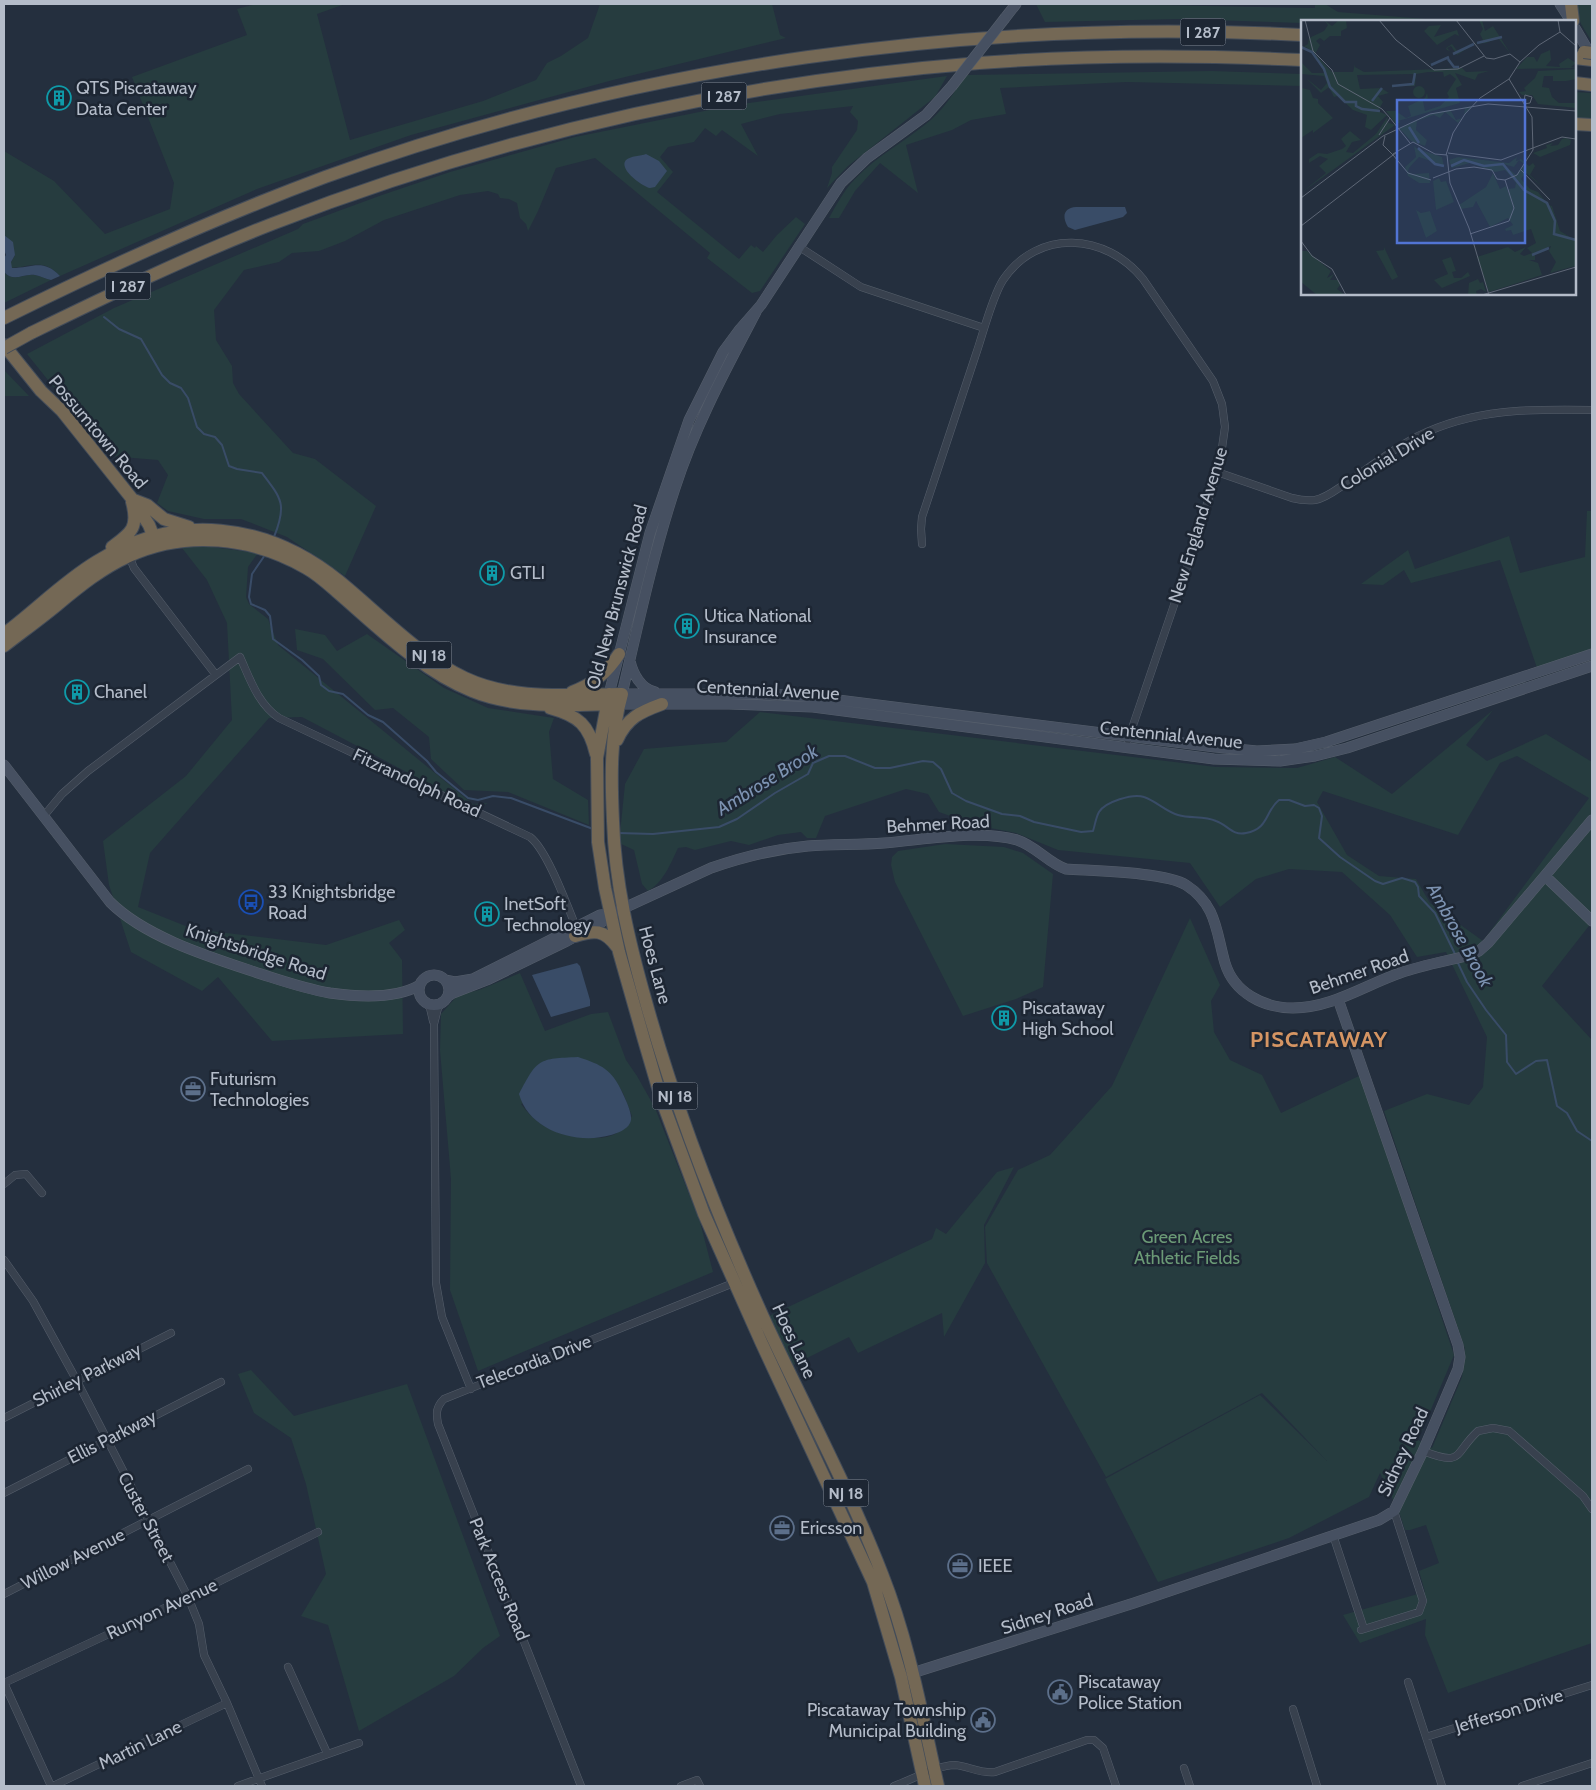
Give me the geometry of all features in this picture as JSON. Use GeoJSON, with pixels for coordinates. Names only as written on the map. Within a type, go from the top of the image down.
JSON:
{"type":"FeatureCollection","features":[{"type":"Feature","properties":{"kind":"highway"},"geometry":{"type":"LineString","coordinates":[[1571,4],[1572,20]]}},
{"type":"Feature","properties":{"kind":"highway","name":"I 287"},"geometry":{"type":"LineString","coordinates":[[9,316],[95,273],[179,235],[328,176],[479,128],[619,92],[779,61],[874,48],[967,39],[1152,31],[1301,35]]}},
{"type":"Feature","properties":{"kind":"highway"},"geometry":{"type":"LineString","coordinates":[[1576,56],[1584,52],[1592,53]]}},
{"type":"Feature","properties":{"kind":"highway","name":"I 287"},"geometry":{"type":"LineString","coordinates":[[4,347],[127,286],[274,224],[342,198],[413,174],[495,150],[578,128],[678,105],[817,81],[982,63],[1168,56],[1301,60]]}},
{"type":"Feature","properties":{"kind":"highway"},"geometry":{"type":"LineString","coordinates":[[1576,57],[1592,59]]}},
{"type":"Feature","properties":{"kind":"highway"},"geometry":{"type":"LineString","coordinates":[[1576,124],[1591,125]]}},
{"type":"Feature","properties":{"kind":"highway","name":"Possumtown Road"},"geometry":{"type":"LineString","coordinates":[[4,347],[41,392],[62,411],[131,497],[155,541]]}},
{"type":"Feature","properties":{"kind":"highway"},"geometry":{"type":"LineString","coordinates":[[131,497],[147,505],[164,520],[201,530]]}},
{"type":"Feature","properties":{"kind":"highway"},"geometry":{"type":"LineString","coordinates":[[96,562],[128,535],[133,528],[135,518],[131,497]]}},
{"type":"Feature","properties":{"kind":"highway","name":"Centennial Avenue"},"geometry":{"type":"LineString","coordinates":[[4,634],[96,562],[123,547],[201,530],[229,531],[317,564],[441,665],[466,678],[491,688],[517,693],[565,694],[614,699]]}},
{"type":"Feature","properties":{"kind":"highway","name":"Centennial Avenue"},"geometry":{"type":"LineString","coordinates":[[4,646],[104,569],[155,541],[215,540],[262,543]]}},
{"type":"Feature","properties":{"kind":"highway","name":"Centennial Avenue"},"geometry":{"type":"LineString","coordinates":[[275,548],[308,569],[411,655],[454,683],[494,698],[516,703],[538,704],[614,699]]}},
{"type":"Feature","properties":{"kind":"highway"},"geometry":{"type":"LineString","coordinates":[[565,694],[583,688],[625,657]]}},
{"type":"Feature","properties":{"kind":"highway","name":"Old New Brunswick Road"},"geometry":{"type":"LineString","coordinates":[[614,699],[612,787],[617,912]]}},
{"type":"Feature","properties":{"kind":"highway","name":"Old New Brunswick Road"},"geometry":{"type":"LineString","coordinates":[[614,699],[597,758],[596,812],[598,842],[605,888],[617,912]]}},
{"type":"Feature","properties":{"kind":"highway"},"geometry":{"type":"LineString","coordinates":[[613,750],[622,730],[632,718],[663,699]]}},
{"type":"Feature","properties":{"kind":"highway","name":"NJ 18"},"geometry":{"type":"LineString","coordinates":[[538,704],[564,712],[578,720],[590,734],[597,758]]}},
{"type":"Feature","properties":{"kind":"highway","name":"Hoes Lane"},"geometry":{"type":"LineString","coordinates":[[617,912],[619,952],[661,1098],[704,1214],[740,1280]]}},
{"type":"Feature","properties":{"kind":"highway","name":"Hoes Lane"},"geometry":{"type":"LineString","coordinates":[[617,912],[658,1045],[740,1280],[874,1582],[907,1675],[938,1786]]}},
{"type":"Feature","properties":{"kind":"highway"},"geometry":{"type":"LineString","coordinates":[[575,931],[586,933],[601,932],[612,940],[619,952]]}},
{"type":"Feature","properties":{"kind":"highway","name":"Hoes Lane"},"geometry":{"type":"LineString","coordinates":[[907,1675],[923,1781]]}},
{"type":"Feature","properties":{"kind":"street","name":"Old New Brunswick Road"},"geometry":{"type":"LineString","coordinates":[[614,699],[625,657],[650,533],[689,420],[723,352],[740,329],[756,312],[841,182],[867,158],[926,115],[952,86],[1016,4]]}},
{"type":"Feature","properties":{"kind":"street"},"geometry":{"type":"LineString","coordinates":[[1560,4],[1571,20]]}},
{"type":"Feature","properties":{"kind":"street"},"geometry":{"type":"LineString","coordinates":[[1576,30],[1592,59]]}},
{"type":"Feature","properties":{"kind":"street","name":"New England Avenue"},"geometry":{"type":"LineString","coordinates":[[922,544],[922,517],[984,328],[1004,280],[1020,262],[1036,252],[1055,245],[1078,243],[1098,246],[1122,258],[1142,278],[1206,371],[1217,390],[1222,404],[1225,427],[1217,472],[1126,748]]}},
{"type":"Feature","properties":{"kind":"street"},"geometry":{"type":"LineString","coordinates":[[798,246],[861,287],[984,328]]}},
{"type":"Feature","properties":{"kind":"street","name":"Colonial Drive"},"geometry":{"type":"LineString","coordinates":[[1217,472],[1292,498],[1314,500],[1330,493],[1407,442],[1458,420],[1488,413],[1515,410],[1592,410]]}},
{"type":"Feature","properties":{"kind":"street"},"geometry":{"type":"LineString","coordinates":[[43,817],[62,794],[88,771],[216,675],[134,568],[129,556]]}},
{"type":"Feature","properties":{"kind":"street","name":"Centennial Avenue"},"geometry":{"type":"LineString","coordinates":[[614,699],[663,699],[770,694],[814,697],[1215,748],[1257,751],[1295,749],[1326,742],[1592,654]]}},
{"type":"Feature","properties":{"kind":"street","name":"Fitzrandolph Road"},"geometry":{"type":"LineString","coordinates":[[216,675],[240,657],[260,700],[270,712],[279,718],[530,837],[544,854],[575,931]]}},
{"type":"Feature","properties":{"kind":"street"},"geometry":{"type":"LineString","coordinates":[[625,657],[639,682],[649,691],[663,699]]}},
{"type":"Feature","properties":{"kind":"street","name":"Centennial Avenue"},"geometry":{"type":"LineString","coordinates":[[663,699],[813,707],[1126,748],[1247,761],[1280,762],[1347,748],[1592,666]]}},
{"type":"Feature","properties":{"kind":"street","name":"Knightsbridge Road"},"geometry":{"type":"LineString","coordinates":[[4,765],[110,902],[124,915],[144,927],[211,958],[311,989],[357,995],[398,993],[415,995],[424,1000]]}},
{"type":"Feature","properties":{"kind":"street","name":"Behmer Road"},"geometry":{"type":"LineString","coordinates":[[617,912],[726,862],[785,849],[809,846],[883,843],[946,836],[1007,838],[1022,842],[1054,864],[1066,869],[1160,877],[1184,884],[1207,904],[1214,918],[1226,965],[1231,976],[1242,991],[1258,1001],[1278,1007],[1303,1008],[1338,999],[1401,972],[1475,953],[1484,947],[1592,820]]}},
{"type":"Feature","properties":{"kind":"street"},"geometry":{"type":"LineString","coordinates":[[1546,876],[1592,921]]}},
{"type":"Feature","properties":{"kind":"street"},"geometry":{"type":"LineString","coordinates":[[575,931],[473,979],[455,982],[445,980],[437,975],[429,976],[420,985],[420,994],[424,1000],[432,1004],[446,999],[454,993],[490,979],[575,931],[600,914],[617,912]]}},
{"type":"Feature","properties":{"kind":"street"},"geometry":{"type":"LineString","coordinates":[[445,980],[449,988],[446,999]]}},
{"type":"Feature","properties":{"kind":"street","name":"Knightsbridge Road"},"geometry":{"type":"LineString","coordinates":[[398,993],[420,985]]}},
{"type":"Feature","properties":{"kind":"street","name":"Telecordia Drive"},"geometry":{"type":"LineString","coordinates":[[434,1024],[438,1008],[446,999]]}},
{"type":"Feature","properties":{"kind":"street","name":"Sidney Road"},"geometry":{"type":"LineString","coordinates":[[907,1675],[1134,1603],[1379,1520],[1394,1511],[1423,1451],[1458,1368],[1460,1357],[1458,1345],[1338,999]]}},
{"type":"Feature","properties":{"kind":"street","name":"Telecordia Drive"},"geometry":{"type":"LineString","coordinates":[[424,1000],[430,1008],[434,1024],[436,1292],[442,1317],[471,1388],[740,1280]]}},
{"type":"Feature","properties":{"kind":"street"},"geometry":{"type":"LineString","coordinates":[[4,1184],[15,1175],[26,1174],[42,1193]]}},
{"type":"Feature","properties":{"kind":"street","name":"Custer Street"},"geometry":{"type":"LineString","coordinates":[[4,1260],[33,1301],[77,1381],[188,1597],[199,1624],[204,1655],[227,1703],[262,1786]]}},
{"type":"Feature","properties":{"kind":"street"},"geometry":{"type":"LineString","coordinates":[[4,1275],[10,1270]]}},
{"type":"Feature","properties":{"kind":"street","name":"Shirley Parkway"},"geometry":{"type":"LineString","coordinates":[[4,1418],[171,1333]]}},
{"type":"Feature","properties":{"kind":"street","name":"Ellis Parkway"},"geometry":{"type":"LineString","coordinates":[[4,1493],[221,1382]]}},
{"type":"Feature","properties":{"kind":"street","name":"Park Access Road"},"geometry":{"type":"LineString","coordinates":[[471,1388],[444,1399],[437,1406],[438,1424],[581,1786]]}},
{"type":"Feature","properties":{"kind":"street"},"geometry":{"type":"LineString","coordinates":[[1423,1451],[1438,1457],[1451,1458],[1461,1452],[1478,1431],[1493,1428],[1509,1431],[1583,1496],[1592,1509]]}},
{"type":"Feature","properties":{"kind":"street","name":"Willow Avenue"},"geometry":{"type":"LineString","coordinates":[[4,1594],[248,1469]]}},
{"type":"Feature","properties":{"kind":"street"},"geometry":{"type":"LineString","coordinates":[[1333,1535],[1363,1630],[1418,1612],[1423,1601],[1394,1511]]}},
{"type":"Feature","properties":{"kind":"street","name":"Runyon Avenue"},"geometry":{"type":"LineString","coordinates":[[4,1683],[188,1597],[318,1532]]}},
{"type":"Feature","properties":{"kind":"street"},"geometry":{"type":"LineString","coordinates":[[288,1667],[327,1753]]}},
{"type":"Feature","properties":{"kind":"street"},"geometry":{"type":"LineString","coordinates":[[1408,1682],[1442,1786]]}},
{"type":"Feature","properties":{"kind":"street"},"geometry":{"type":"LineString","coordinates":[[4,1683],[52,1786]]}},
{"type":"Feature","properties":{"kind":"street","name":"Jefferson Drive"},"geometry":{"type":"LineString","coordinates":[[1426,1737],[1592,1685]]}},
{"type":"Feature","properties":{"kind":"street","name":"Martin Lane"},"geometry":{"type":"LineString","coordinates":[[52,1786],[227,1703]]}},
{"type":"Feature","properties":{"kind":"street"},"geometry":{"type":"LineString","coordinates":[[1293,1709],[1317,1786]]}},
{"type":"Feature","properties":{"kind":"street"},"geometry":{"type":"LineString","coordinates":[[894,1786],[923,1781],[935,1770],[957,1765],[991,1773],[1087,1740],[1094,1740],[1103,1748],[1116,1786]]}},
{"type":"Feature","properties":{"kind":"street"},"geometry":{"type":"LineString","coordinates":[[238,1786],[359,1743]]}},
{"type":"Feature","properties":{"kind":"street"},"geometry":{"type":"LineString","coordinates":[[1522,1786],[1592,1763]]}},
{"type":"Feature","properties":{"kind":"street"},"geometry":{"type":"LineString","coordinates":[[1184,1768],[1190,1786]]}},
{"type":"Feature","properties":{"kind":"street"},"geometry":{"type":"LineString","coordinates":[[681,1786],[697,1780],[700,1786]]}},
{"type":"Feature","properties":{"kind":"green space"},"geometry":{"type":"Polygon","coordinates":[[[256,4],[345,4],[317,14],[350,140],[483,101],[536,80],[547,63],[588,38],[600,4],[772,4],[780,35],[786,38],[613,80],[411,135],[257,189],[60,276],[54,270],[43,265],[11,268],[11,262],[15,255],[4,235],[4,151],[54,181],[105,234],[170,209],[174,183],[132,77],[247,35],[237,9],[256,4]]]}},
{"type":"Feature","properties":{"kind":"green space"},"geometry":{"type":"Polygon","coordinates":[[[1036,4],[1154,4],[1315,8],[1315,4],[1325,4],[1338,12],[1438,20],[1301,20],[1301,23],[1179,19],[1045,22],[1036,4]]]}},
{"type":"Feature","properties":{"kind":"green space"},"geometry":{"type":"Polygon","coordinates":[[[1574,4],[1592,4],[1592,42],[1581,24],[1574,4]]]}},
{"type":"Feature","properties":{"kind":"green space"},"geometry":{"type":"Polygon","coordinates":[[[1211,71],[1301,74],[1301,86],[1127,82],[1000,88],[1006,114],[971,120],[952,130],[906,145],[918,193],[880,163],[855,191],[839,218],[829,218],[851,183],[873,162],[932,119],[950,98],[964,75],[1211,71]]]}},
{"type":"Feature","properties":{"kind":"green space"},"geometry":{"type":"Polygon","coordinates":[[[947,76],[935,97],[848,166],[827,188],[832,167],[857,130],[858,121],[850,112],[853,106],[780,114],[741,124],[758,156],[722,130],[716,136],[705,128],[694,142],[668,147],[660,157],[673,172],[657,192],[739,259],[751,245],[755,248],[756,246],[763,252],[796,217],[805,224],[760,291],[752,293],[707,258],[710,253],[595,158],[556,168],[528,231],[526,224],[520,218],[517,203],[509,199],[500,198],[498,194],[488,191],[460,195],[384,220],[345,241],[319,251],[292,253],[279,262],[244,270],[214,310],[216,340],[232,366],[233,383],[239,394],[293,453],[315,459],[376,506],[345,576],[287,537],[241,519],[204,519],[168,511],[157,503],[168,475],[158,460],[109,456],[27,354],[114,308],[298,229],[303,224],[450,172],[575,137],[734,105],[947,76]]]}},
{"type":"Feature","properties":{"kind":"green space"},"geometry":{"type":"Polygon","coordinates":[[[1576,92],[1592,93],[1592,121],[1576,118],[1576,92]]]}},
{"type":"Feature","properties":{"kind":"green space"},"geometry":{"type":"Polygon","coordinates":[[[4,272],[11,277],[35,275],[51,280],[4,303],[4,272]]]}},
{"type":"Feature","properties":{"kind":"green space"},"geometry":{"type":"Polygon","coordinates":[[[4,370],[29,396],[4,396],[4,370]]]}},
{"type":"Feature","properties":{"kind":"green space"},"geometry":{"type":"Polygon","coordinates":[[[1587,511],[1592,511],[1592,649],[1537,668],[1500,560],[1411,583],[1404,570],[1383,585],[1361,584],[1408,550],[1415,569],[1509,536],[1520,573],[1585,557],[1587,511]]]}},
{"type":"Feature","properties":{"kind":"green space"},"geometry":{"type":"Polygon","coordinates":[[[190,546],[258,553],[248,567],[246,597],[249,604],[268,619],[278,645],[473,804],[488,803],[477,809],[302,717],[269,718],[150,853],[138,907],[193,929],[326,945],[399,920],[405,930],[389,943],[402,960],[403,1034],[272,1041],[218,977],[202,991],[131,952],[109,885],[103,841],[186,776],[232,720],[227,623],[207,580],[182,548],[190,546]]]}},
{"type":"Feature","properties":{"kind":"green space"},"geometry":{"type":"Polygon","coordinates":[[[295,629],[325,635],[337,651],[367,634],[444,688],[488,708],[554,718],[549,732],[553,779],[588,800],[589,825],[508,792],[464,790],[431,759],[429,737],[393,708],[375,710],[323,659],[297,650],[295,629]]]}},
{"type":"Feature","properties":{"kind":"green space","name":"Green Acres Athletic Fields"},"geometry":{"type":"Polygon","coordinates":[[[1493,710],[1466,745],[1487,761],[1546,734],[1592,762],[1592,922],[1542,986],[1592,1040],[1592,1643],[1448,1693],[1425,1635],[1426,1619],[1360,1643],[1343,1615],[1425,1592],[1419,1571],[1439,1563],[1426,1525],[1405,1530],[1399,1512],[1380,1473],[1369,1497],[1289,1538],[1158,1582],[1105,1479],[1260,1395],[1327,1461],[1262,1393],[1106,1477],[987,1263],[985,1227],[1018,1170],[1050,1155],[1112,1086],[1190,918],[1220,985],[1211,1001],[1214,1032],[1230,1060],[1262,1075],[1281,1113],[1361,1075],[1454,1355],[1418,1440],[1432,1448],[1462,1377],[1465,1349],[1384,1111],[1427,1094],[1469,1105],[1483,1087],[1487,1037],[1446,952],[1417,957],[1390,915],[1342,872],[1289,869],[1256,879],[1220,907],[1190,863],[1058,850],[1016,833],[975,825],[939,812],[928,794],[906,789],[825,816],[816,838],[807,838],[801,832],[778,835],[749,845],[731,841],[695,850],[686,847],[678,848],[662,878],[648,891],[642,884],[634,850],[619,843],[625,784],[644,749],[726,742],[760,712],[1216,767],[1297,768],[1335,757],[1392,794],[1493,710]],[[1517,756],[1500,763],[1458,835],[1323,791],[1317,802],[1347,855],[1379,876],[1416,879],[1430,903],[1483,941],[1589,798],[1517,756]]]}},
{"type":"Feature","properties":{"kind":"green space"},"geometry":{"type":"Polygon","coordinates":[[[945,844],[1004,847],[1023,853],[1053,874],[1043,987],[1016,999],[963,1016],[895,882],[891,865],[892,857],[898,851],[945,844]]]}},
{"type":"Feature","properties":{"kind":"green space"},"geometry":{"type":"Polygon","coordinates":[[[520,973],[545,1031],[591,1014],[608,1012],[626,1060],[655,1108],[700,1222],[713,1272],[478,1371],[450,1290],[451,1179],[440,1050],[441,1014],[458,995],[479,990],[520,973]],[[614,1078],[521,1104],[534,1119],[557,1132],[592,1138],[604,1137],[611,1136],[617,1132],[632,1116],[623,1093],[614,1078]]]}},
{"type":"Feature","properties":{"kind":"green space"},"geometry":{"type":"Polygon","coordinates":[[[1014,1167],[984,1225],[985,1263],[944,1337],[942,1313],[858,1353],[849,1337],[789,1367],[767,1317],[932,1239],[936,1228],[946,1234],[997,1172],[1014,1167]]]}},
{"type":"Feature","properties":{"kind":"green space"},"geometry":{"type":"Polygon","coordinates":[[[251,1370],[294,1416],[407,1384],[500,1636],[483,1648],[454,1676],[359,1731],[328,1625],[301,1616],[326,1574],[306,1484],[291,1438],[254,1413],[238,1374],[251,1370]]]}},
{"type":"Feature","properties":{"kind":"water"},"geometry":{"type":"Polygon","coordinates":[[[646,154],[659,161],[667,171],[655,187],[650,188],[632,177],[624,164],[628,159],[646,154]]]}},
{"type":"Feature","properties":{"kind":"water"},"geometry":{"type":"Polygon","coordinates":[[[1076,207],[1125,207],[1127,213],[1123,217],[1075,230],[1068,227],[1064,217],[1068,209],[1076,207]]]}},
{"type":"Feature","properties":{"kind":"water"},"geometry":{"type":"Polygon","coordinates":[[[4,235],[13,242],[15,255],[11,262],[12,268],[43,266],[54,270],[60,276],[51,280],[35,275],[11,277],[8,275],[4,272],[4,258],[6,255],[4,235]]]}},
{"type":"Feature","properties":{"kind":"water"},"geometry":{"type":"Polygon","coordinates":[[[577,963],[580,966],[590,1006],[551,1017],[532,975],[577,963]]]}},
{"type":"Feature","properties":{"kind":"water"},"geometry":{"type":"Polygon","coordinates":[[[578,1057],[605,1069],[619,1086],[628,1104],[631,1120],[629,1125],[619,1132],[598,1138],[570,1136],[544,1126],[524,1107],[519,1094],[535,1067],[547,1060],[578,1057]]]}},
{"type":"Feature","properties":{"kind":"waterway","name":"Ambrose Brook"},"geometry":{"type":"LineString","coordinates":[[104,317],[119,329],[141,339],[162,375],[170,383],[181,388],[188,398],[197,427],[204,434],[215,437],[222,445],[229,466],[262,473],[274,489],[280,503],[280,517],[274,537]]}},
{"type":"Feature","properties":{"kind":"waterway","name":"Ambrose Brook"},"geometry":{"type":"LineString","coordinates":[[265,555],[252,574],[249,597],[251,604],[265,610],[270,616],[273,639],[302,660],[319,676],[321,685],[329,691],[343,694],[368,715],[383,722],[427,761],[436,772],[468,798],[478,800],[493,796],[511,798],[593,829]]}},
{"type":"Feature","properties":{"kind":"waterway","name":"Ambrose Brook"},"geometry":{"type":"LineString","coordinates":[[618,833],[653,834],[719,827],[737,819],[775,793],[808,774],[813,763],[829,756],[845,756],[875,768],[890,768],[923,761],[933,762],[941,769],[952,793],[966,801],[1002,814],[1020,816],[1034,822],[1081,832],[1093,831],[1096,819],[1102,808],[1120,799],[1133,796],[1144,797],[1178,815],[1211,819],[1241,834],[1259,828],[1279,800],[1289,800],[1305,806],[1314,805],[1319,808],[1322,816],[1319,838],[1340,857],[1375,881],[1383,884],[1402,878],[1415,882],[1418,887],[1419,896],[1435,913],[1455,954]]}},
{"type":"Feature","properties":{"kind":"waterway","name":"Ambrose Brook"},"geometry":{"type":"LineString","coordinates":[[1457,961],[1467,982],[1506,1035],[1507,1062],[1516,1074],[1536,1061],[1547,1060],[1557,1106],[1567,1113],[1577,1131],[1592,1141]]}},
{"type":"Feature","properties":{"kind":"place","name":"QTS Piscataway Data Center"},"geometry":{"type":"Point","coordinates":[59,98]}},
{"type":"Feature","properties":{"kind":"place","name":"GTLI"},"geometry":{"type":"Point","coordinates":[492,573]}},
{"type":"Feature","properties":{"kind":"place","name":"Utica National Insurance"},"geometry":{"type":"Point","coordinates":[687,626]}},
{"type":"Feature","properties":{"kind":"place","name":"Chanel"},"geometry":{"type":"Point","coordinates":[77,692]}},
{"type":"Feature","properties":{"kind":"place","name":"33 Knightsbridge Road"},"geometry":{"type":"Point","coordinates":[251,902]}},
{"type":"Feature","properties":{"kind":"place","name":"InetSoft Technology"},"geometry":{"type":"Point","coordinates":[487,914]}},
{"type":"Feature","properties":{"kind":"place","name":"Piscataway High School"},"geometry":{"type":"Point","coordinates":[1004,1018]}},
{"type":"Feature","properties":{"kind":"place","name":"Futurism Technologies"},"geometry":{"type":"Point","coordinates":[193,1089]}},
{"type":"Feature","properties":{"kind":"place","name":"Ericsson"},"geometry":{"type":"Point","coordinates":[782,1528]}},
{"type":"Feature","properties":{"kind":"place","name":"IEEE"},"geometry":{"type":"Point","coordinates":[960,1566]}},
{"type":"Feature","properties":{"kind":"place","name":"Piscataway Police Station"},"geometry":{"type":"Point","coordinates":[1060,1692]}},
{"type":"Feature","properties":{"kind":"place","name":"Piscataway Township Municipal Building"},"geometry":{"type":"Point","coordinates":[983,1720]}},
{"type":"Feature","properties":{"kind":"district","name":"PISCATAWAY"},"geometry":{"type":"Point","coordinates":[1319,1039]}}]}
